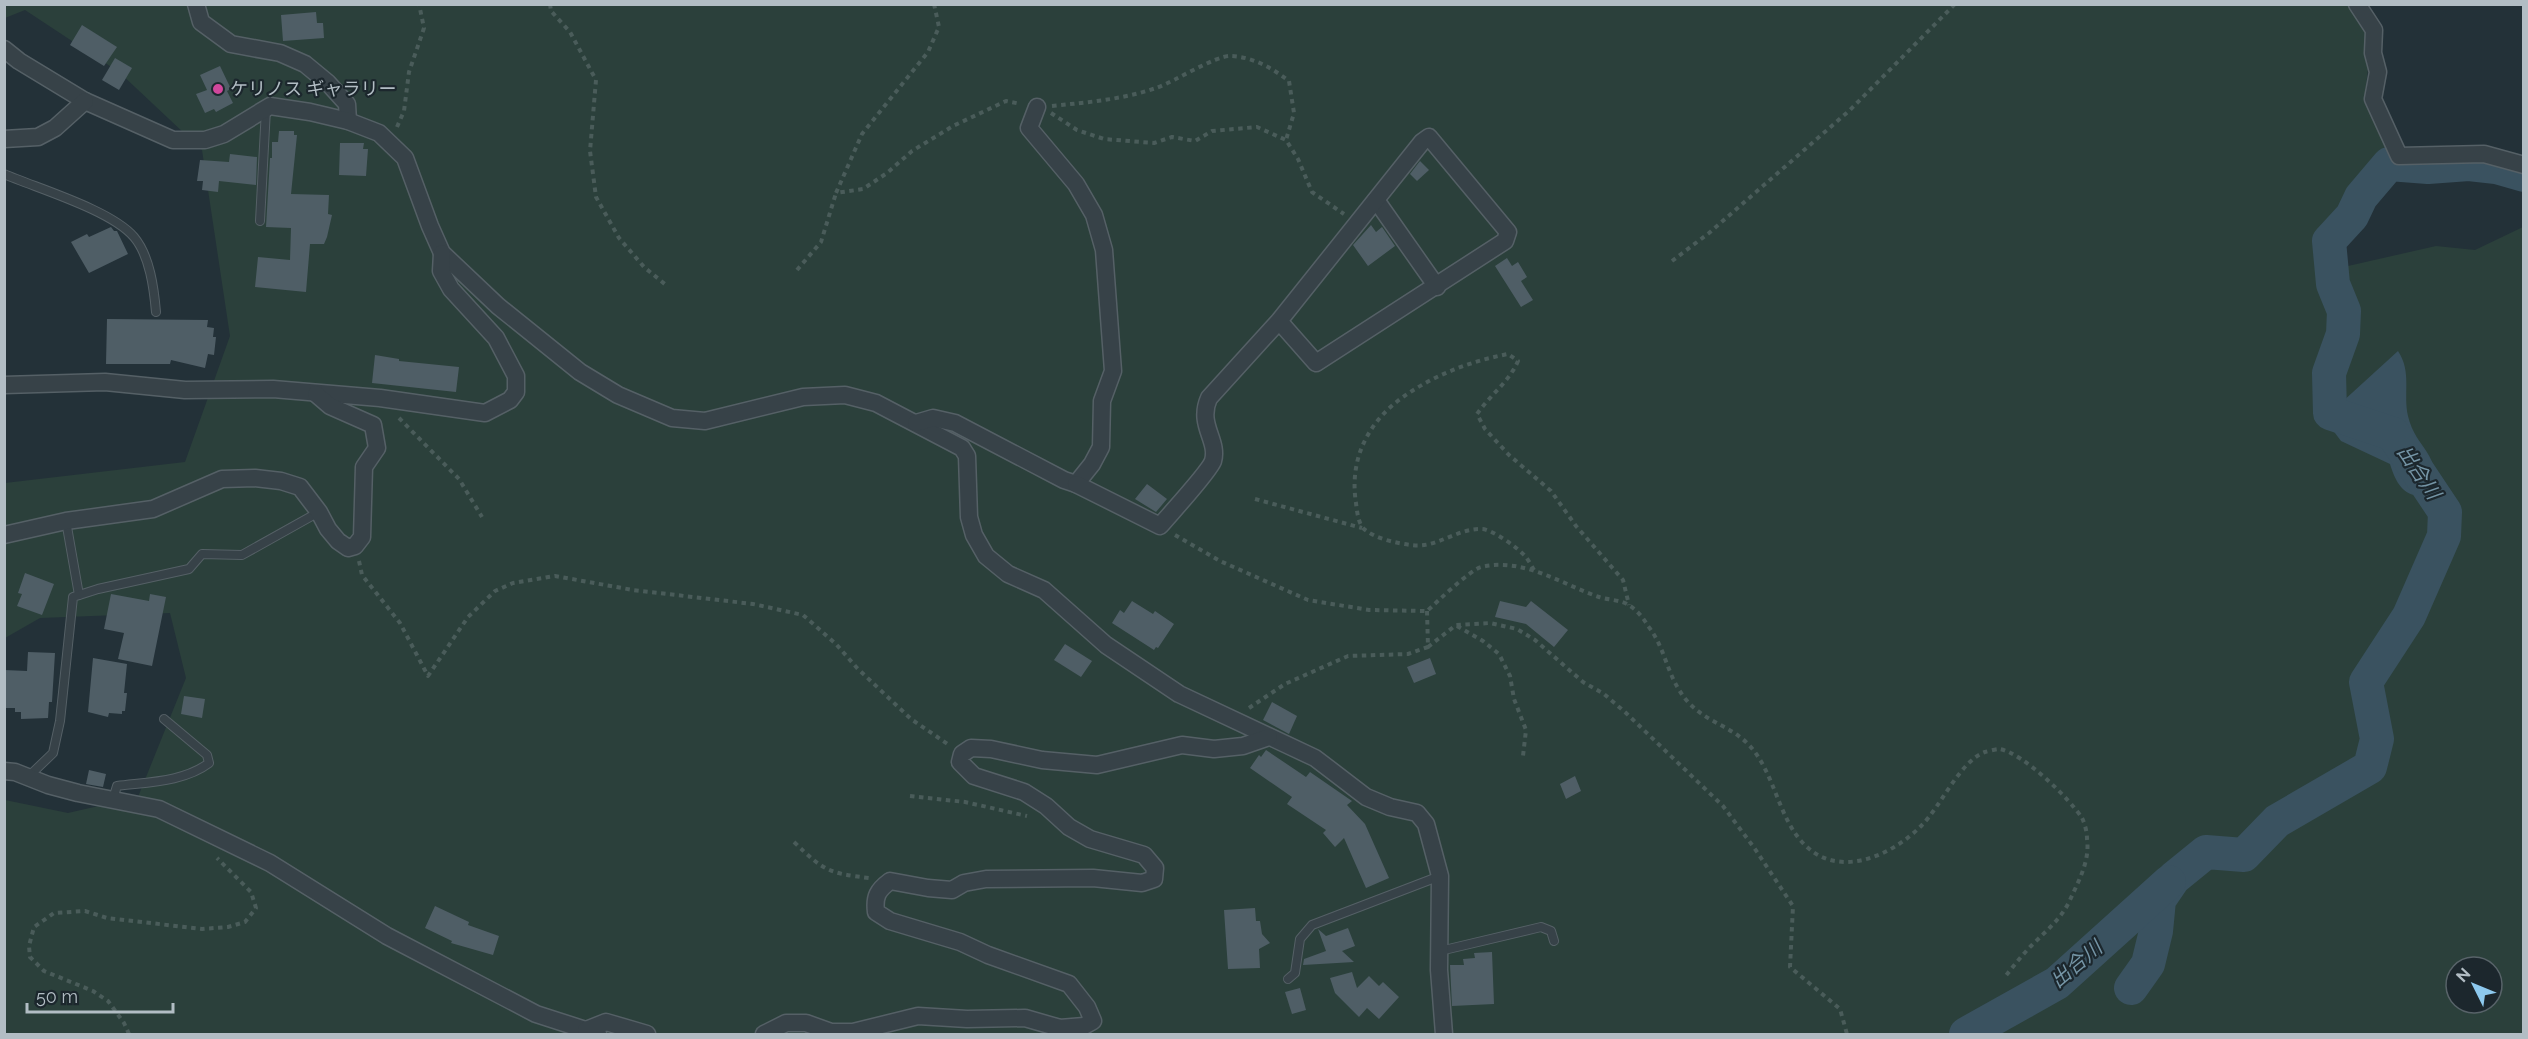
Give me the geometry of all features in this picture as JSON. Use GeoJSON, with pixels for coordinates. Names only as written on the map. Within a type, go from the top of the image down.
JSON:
{"type":"FeatureCollection","features":[{"type":"Feature","properties":{"kind":"street"},"geometry":{"type":"LineString","coordinates":[[196,4],[201,22],[231,44],[280,53],[305,64],[328,83],[347,104],[348,121]]}},
{"type":"Feature","properties":{"kind":"street"},"geometry":{"type":"LineString","coordinates":[[2357,4],[2374,30],[2373,53],[2378,72],[2373,99],[2399,156],[2484,154],[2523,165]]}},
{"type":"Feature","properties":{"kind":"street"},"geometry":{"type":"LineString","coordinates":[[4,49],[85,101],[173,140],[205,140],[224,134],[270,106],[348,121],[379,134],[405,158],[442,253],[498,306],[580,372],[618,395],[672,418],[705,422],[803,397],[845,395],[876,403],[962,448],[967,456],[969,517],[974,535],[986,556],[1008,574],[1044,590],[1106,645],[1179,694],[1315,758],[1366,797],[1390,807],[1417,813],[1426,824],[1440,876],[1440,951],[1444,1035]]}},
{"type":"Feature","properties":{"kind":"street"},"geometry":{"type":"LineString","coordinates":[[4,139],[38,137],[55,128],[85,101]]}},
{"type":"Feature","properties":{"kind":"street"},"geometry":{"type":"LineString","coordinates":[[1037,107],[1029,129],[1076,184],[1094,215],[1104,250],[1113,371],[1102,401],[1101,447],[1092,465],[1076,484]]}},
{"type":"Feature","properties":{"kind":"street"},"geometry":{"type":"LineString","coordinates":[[916,423],[933,418],[955,423],[1064,480],[1160,526],[1213,461],[1205,421],[1205,408],[1209,398],[1279,321],[1422,142],[1429,137],[1509,232],[1505,241],[1316,363],[1279,321]]}},
{"type":"Feature","properties":{"kind":"street"},"geometry":{"type":"LineString","coordinates":[[1376,200],[1437,287]]}},
{"type":"Feature","properties":{"kind":"street"},"geometry":{"type":"LineString","coordinates":[[4,385],[105,382],[185,390],[273,389],[380,398],[484,412],[510,400],[516,392],[516,376],[508,356],[482,322],[451,289],[441,271],[442,253]]}},
{"type":"Feature","properties":{"kind":"street"},"geometry":{"type":"LineString","coordinates":[[4,536],[66,521],[153,509],[222,479],[233,479],[281,481],[300,487],[338,541],[348,548],[355,546],[362,537],[364,467],[377,448],[373,425],[330,406],[316,394]]}},
{"type":"Feature","properties":{"kind":"street"},"geometry":{"type":"LineString","coordinates":[[764,1035],[786,1023],[806,1023],[831,1032],[853,1032],[918,1016],[967,1019],[1025,1018],[1060,1028],[1084,1026],[1093,1021],[1087,1007],[1069,984],[988,955],[960,942],[890,921],[876,912],[875,899],[880,888],[890,881],[952,890],[964,883],[986,879],[1093,878],[1142,883],[1154,879],[1155,868],[1144,855],[1090,839],[1069,827],[1046,806],[1024,792],[974,776],[960,762],[962,754],[970,748],[991,749],[1042,760],[1097,765],[1182,745],[1214,749],[1243,746],[1269,737]]}},
{"type":"Feature","properties":{"kind":"street"},"geometry":{"type":"LineString","coordinates":[[4,771],[78,793],[159,809],[270,863],[328,897],[387,936],[536,1014],[592,1032],[606,1022],[647,1035]]}},
{"type":"Feature","properties":{"kind":"lane"},"geometry":{"type":"LineString","coordinates":[[260,221],[266,109]]}},
{"type":"Feature","properties":{"kind":"lane"},"geometry":{"type":"LineString","coordinates":[[4,174],[108,218],[135,238],[151,273],[156,312]]}},
{"type":"Feature","properties":{"kind":"lane"},"geometry":{"type":"LineString","coordinates":[[28,777],[53,753],[60,721],[73,597],[98,589],[189,569],[202,554],[242,555],[319,512]]}},
{"type":"Feature","properties":{"kind":"lane"},"geometry":{"type":"LineString","coordinates":[[66,521],[79,596]]}},
{"type":"Feature","properties":{"kind":"lane"},"geometry":{"type":"LineString","coordinates":[[113,799],[117,786],[179,776],[199,770],[208,763],[207,755],[164,719]]}},
{"type":"Feature","properties":{"kind":"lane"},"geometry":{"type":"LineString","coordinates":[[1288,979],[1295,973],[1300,939],[1312,925],[1440,876]]}},
{"type":"Feature","properties":{"kind":"lane"},"geometry":{"type":"LineString","coordinates":[[1440,951],[1541,927],[1551,931],[1554,941]]}},
{"type":"Feature","properties":{"kind":"path"},"geometry":{"type":"LineString","coordinates":[[390,144],[404,111],[409,72],[424,28],[419,4]]}},
{"type":"Feature","properties":{"kind":"path"},"geometry":{"type":"LineString","coordinates":[[550,4],[551,11],[570,32],[596,80],[590,150],[596,197],[619,238],[644,267],[666,285]]}},
{"type":"Feature","properties":{"kind":"path"},"geometry":{"type":"LineString","coordinates":[[797,270],[821,242],[829,223],[836,193],[862,134],[928,52],[939,27],[934,4]]}},
{"type":"Feature","properties":{"kind":"path"},"geometry":{"type":"LineString","coordinates":[[1672,261],[1709,233],[1850,110],[1955,4]]}},
{"type":"Feature","properties":{"kind":"path"},"geometry":{"type":"LineString","coordinates":[[1037,107],[1114,101],[1157,88],[1219,57],[1232,56],[1268,65],[1289,81],[1294,113],[1286,140]]}},
{"type":"Feature","properties":{"kind":"path"},"geometry":{"type":"LineString","coordinates":[[836,193],[863,189],[888,173],[912,151],[953,126],[1006,101],[1037,107],[1063,119],[1077,130],[1104,139],[1154,142],[1172,137],[1195,141],[1212,131],[1257,127],[1286,140],[1298,159],[1312,192],[1357,223]]}},
{"type":"Feature","properties":{"kind":"path"},"geometry":{"type":"LineString","coordinates":[[1362,528],[1352,483],[1359,453],[1368,431],[1390,407],[1428,382],[1486,358],[1508,354],[1518,361],[1512,376],[1488,398],[1477,414],[1485,429],[1509,455],[1551,491],[1576,526],[1623,580],[1629,604],[1648,625],[1660,643],[1671,680],[1706,719],[1726,728],[1749,745],[1770,779],[1793,832],[1809,849],[1826,858],[1852,863],[1877,857],[1922,826],[1969,762],[1983,753],[1999,749],[2023,760],[2072,805],[2084,821],[2088,840],[2087,862],[2066,908],[2004,978]]}},
{"type":"Feature","properties":{"kind":"path"},"geometry":{"type":"LineString","coordinates":[[380,398],[459,479],[482,517]]}},
{"type":"Feature","properties":{"kind":"path"},"geometry":{"type":"LineString","coordinates":[[1255,499],[1362,528],[1381,538],[1413,545],[1431,544],[1455,534],[1483,529],[1500,537],[1525,555],[1534,571]]}},
{"type":"Feature","properties":{"kind":"path"},"geometry":{"type":"LineString","coordinates":[[1160,526],[1220,561],[1308,600],[1370,610],[1428,611],[1478,568],[1498,564],[1534,571],[1570,587],[1608,600],[1629,604]]}},
{"type":"Feature","properties":{"kind":"path"},"geometry":{"type":"LineString","coordinates":[[355,546],[362,575],[400,623],[428,676],[468,617],[495,591],[513,583],[555,576],[633,590],[753,604],[803,615],[830,638],[856,668],[910,719],[962,754]]}},
{"type":"Feature","properties":{"kind":"path"},"geometry":{"type":"LineString","coordinates":[[1428,611],[1428,647]]}},
{"type":"Feature","properties":{"kind":"path"},"geometry":{"type":"LineString","coordinates":[[1238,721],[1252,706],[1285,684],[1348,656],[1408,654],[1428,647],[1456,626],[1490,623],[1517,628],[1551,653],[1583,682],[1604,694],[1723,806],[1793,906],[1790,968],[1840,1009],[1847,1035]]}},
{"type":"Feature","properties":{"kind":"path"},"geometry":{"type":"LineString","coordinates":[[1456,626],[1483,640],[1499,654],[1510,676],[1514,699],[1526,730],[1523,756]]}},
{"type":"Feature","properties":{"kind":"path"},"geometry":{"type":"LineString","coordinates":[[910,796],[965,802],[1030,817]]}},
{"type":"Feature","properties":{"kind":"path"},"geometry":{"type":"LineString","coordinates":[[794,842],[815,863],[834,873],[890,881]]}},
{"type":"Feature","properties":{"kind":"path"},"geometry":{"type":"LineString","coordinates":[[129,1035],[124,1023],[108,1001],[93,991],[44,971],[30,957],[29,946],[34,927],[54,913],[85,911],[107,918],[202,929],[228,927],[245,922],[256,908],[251,892],[214,854]]}},
{"type":"Feature","properties":{"kind":"green space"},"geometry":{"type":"Polygon","coordinates":[[[5,4],[2351,5],[2366,33],[2368,69],[2364,102],[2387,146],[2351,188],[2320,236],[2326,271],[2436,246],[2475,250],[2523,227],[2523,1034],[5,1034],[5,800],[68,813],[138,797],[186,678],[170,613],[40,618],[5,638],[5,483],[185,462],[230,336],[202,150],[119,72],[25,10],[5,18],[5,4]]]}},
{"type":"Feature","properties":{"kind":"water"},"geometry":{"type":"Polygon","coordinates":[[[2398,351],[2405,367],[2408,416],[2434,469],[2433,494],[2424,496],[2416,496],[2404,490],[2396,479],[2390,464],[2341,441],[2329,425],[2330,413],[2398,351]]]}},
{"type":"Feature","properties":{"kind":"building"},"geometry":{"type":"Polygon","coordinates":[[[316,12],[317,23],[323,23],[324,38],[283,41],[281,15],[316,12]]]}},
{"type":"Feature","properties":{"kind":"building"},"geometry":{"type":"Polygon","coordinates":[[[82,25],[117,47],[104,66],[70,45],[82,25]]]}},
{"type":"Feature","properties":{"kind":"building"},"geometry":{"type":"Polygon","coordinates":[[[115,58],[132,68],[119,90],[102,80],[115,58]]]}},
{"type":"Feature","properties":{"kind":"building","name":"ケリノス ギャラリー"},"geometry":{"type":"Polygon","coordinates":[[[220,66],[231,89],[227,91],[233,103],[216,112],[214,109],[205,113],[196,94],[207,90],[200,75],[220,66]]]}},
{"type":"Feature","properties":{"kind":"building"},"geometry":{"type":"Polygon","coordinates":[[[279,131],[294,131],[294,135],[297,135],[291,194],[329,195],[328,214],[332,215],[327,237],[324,244],[310,244],[306,292],[255,287],[258,257],[290,260],[291,228],[266,227],[272,142],[278,142],[279,131]]]}},
{"type":"Feature","properties":{"kind":"building"},"geometry":{"type":"Polygon","coordinates":[[[340,143],[364,143],[363,149],[368,149],[366,176],[339,175],[340,143]]]}},
{"type":"Feature","properties":{"kind":"building"},"geometry":{"type":"Polygon","coordinates":[[[230,154],[257,157],[256,185],[219,181],[218,192],[202,190],[203,181],[197,181],[200,160],[229,162],[230,154]]]}},
{"type":"Feature","properties":{"kind":"building"},"geometry":{"type":"Polygon","coordinates":[[[1420,161],[1429,170],[1417,181],[1410,174],[1420,161]]]}},
{"type":"Feature","properties":{"kind":"building"},"geometry":{"type":"Polygon","coordinates":[[[1371,225],[1376,232],[1382,227],[1395,246],[1368,266],[1353,245],[1371,225]]]}},
{"type":"Feature","properties":{"kind":"building"},"geometry":{"type":"Polygon","coordinates":[[[111,227],[117,231],[128,254],[89,273],[71,242],[87,234],[89,237],[111,227]]]}},
{"type":"Feature","properties":{"kind":"building"},"geometry":{"type":"Polygon","coordinates":[[[1507,258],[1512,266],[1518,262],[1527,277],[1521,281],[1533,300],[1521,307],[1495,266],[1507,258]]]}},
{"type":"Feature","properties":{"kind":"building"},"geometry":{"type":"Polygon","coordinates":[[[107,319],[208,320],[207,327],[214,328],[213,337],[216,337],[214,355],[208,354],[205,368],[171,360],[170,364],[106,364],[107,319]]]}},
{"type":"Feature","properties":{"kind":"building"},"geometry":{"type":"Polygon","coordinates":[[[375,355],[399,359],[399,361],[459,367],[456,392],[372,383],[375,355]]]}},
{"type":"Feature","properties":{"kind":"building"},"geometry":{"type":"Polygon","coordinates":[[[1147,484],[1167,499],[1156,512],[1135,499],[1147,484]]]}},
{"type":"Feature","properties":{"kind":"building"},"geometry":{"type":"Polygon","coordinates":[[[25,573],[54,584],[42,615],[17,606],[22,594],[18,593],[25,573]]]}},
{"type":"Feature","properties":{"kind":"building"},"geometry":{"type":"Polygon","coordinates":[[[111,594],[149,601],[150,594],[166,597],[152,666],[118,659],[124,633],[104,629],[111,594]]]}},
{"type":"Feature","properties":{"kind":"building"},"geometry":{"type":"Polygon","coordinates":[[[1132,601],[1153,614],[1155,611],[1174,624],[1158,648],[1154,650],[1112,623],[1120,610],[1124,613],[1132,601]]]}},
{"type":"Feature","properties":{"kind":"building"},"geometry":{"type":"Polygon","coordinates":[[[1500,601],[1526,607],[1531,601],[1568,630],[1554,647],[1526,624],[1495,617],[1500,601]]]}},
{"type":"Feature","properties":{"kind":"building"},"geometry":{"type":"Polygon","coordinates":[[[1065,644],[1092,661],[1081,677],[1054,660],[1065,644]]]}},
{"type":"Feature","properties":{"kind":"building"},"geometry":{"type":"Polygon","coordinates":[[[28,652],[55,653],[52,702],[49,702],[48,718],[21,719],[21,712],[15,712],[15,708],[4,708],[4,670],[27,671],[28,652]]]}},
{"type":"Feature","properties":{"kind":"building"},"geometry":{"type":"Polygon","coordinates":[[[93,658],[127,664],[124,693],[127,693],[125,711],[122,711],[122,714],[109,713],[108,717],[88,712],[93,658]]]}},
{"type":"Feature","properties":{"kind":"building"},"geometry":{"type":"Polygon","coordinates":[[[1430,658],[1436,674],[1414,683],[1407,667],[1430,658]]]}},
{"type":"Feature","properties":{"kind":"building"},"geometry":{"type":"Polygon","coordinates":[[[184,696],[205,699],[202,718],[181,714],[184,696]]]}},
{"type":"Feature","properties":{"kind":"building"},"geometry":{"type":"Polygon","coordinates":[[[1272,702],[1297,716],[1289,734],[1263,720],[1272,702]]]}},
{"type":"Feature","properties":{"kind":"building"},"geometry":{"type":"Polygon","coordinates":[[[1266,750],[1306,777],[1310,772],[1352,801],[1347,805],[1365,824],[1389,878],[1366,888],[1344,838],[1335,847],[1323,833],[1326,830],[1287,804],[1292,797],[1250,768],[1259,755],[1261,757],[1266,750]]]}},
{"type":"Feature","properties":{"kind":"building"},"geometry":{"type":"Polygon","coordinates":[[[89,770],[106,774],[103,787],[86,784],[89,770]]]}},
{"type":"Feature","properties":{"kind":"building"},"geometry":{"type":"Polygon","coordinates":[[[1575,776],[1581,791],[1566,799],[1560,784],[1575,776]]]}},
{"type":"Feature","properties":{"kind":"building"},"geometry":{"type":"Polygon","coordinates":[[[435,906],[469,922],[468,925],[499,936],[493,955],[451,943],[452,941],[425,928],[435,906]]]}},
{"type":"Feature","properties":{"kind":"building"},"geometry":{"type":"Polygon","coordinates":[[[1255,908],[1256,921],[1260,921],[1262,934],[1270,943],[1259,949],[1260,968],[1228,969],[1224,910],[1255,908]]]}},
{"type":"Feature","properties":{"kind":"building"},"geometry":{"type":"Polygon","coordinates":[[[1348,928],[1355,946],[1342,951],[1354,962],[1303,965],[1304,959],[1326,951],[1318,929],[1326,936],[1348,928]]]}},
{"type":"Feature","properties":{"kind":"building"},"geometry":{"type":"Polygon","coordinates":[[[1492,952],[1494,1004],[1452,1006],[1450,965],[1464,965],[1463,959],[1475,958],[1474,953],[1492,952]]]}},
{"type":"Feature","properties":{"kind":"building"},"geometry":{"type":"Polygon","coordinates":[[[1352,972],[1357,988],[1369,976],[1379,986],[1383,982],[1399,997],[1379,1019],[1367,1008],[1359,1017],[1335,993],[1330,978],[1352,972]]]}},
{"type":"Feature","properties":{"kind":"building"},"geometry":{"type":"Polygon","coordinates":[[[1300,988],[1306,1010],[1292,1014],[1285,992],[1300,988]]]}},
{"type":"Feature","properties":{"kind":"waterway","name":"出合川"},"geometry":{"type":"LineString","coordinates":[[2131,988],[2148,964],[2156,931],[2159,900],[2174,878],[2206,852],[2244,855],[2277,821],[2370,767],[2377,739],[2366,682],[2409,616],[2444,536],[2445,512],[2393,434],[2330,413],[2329,373],[2343,334],[2344,311],[2333,284],[2329,241],[2352,216],[2361,197],[2389,164],[2428,167],[2469,164],[2496,167],[2524,175]]}},
{"type":"Feature","properties":{"kind":"waterway","name":"出合川"},"geometry":{"type":"LineString","coordinates":[[1966,1034],[2057,983],[2169,882]]}},
{"type":"Feature","properties":{"kind":"place","name":"ケリノス ギャラリー"},"geometry":{"type":"Point","coordinates":[218,89]}}]}
